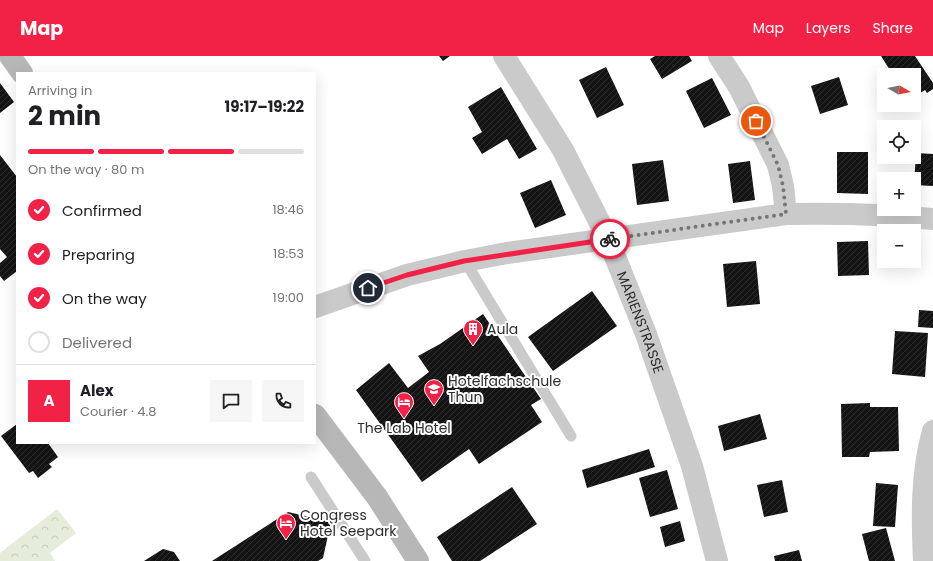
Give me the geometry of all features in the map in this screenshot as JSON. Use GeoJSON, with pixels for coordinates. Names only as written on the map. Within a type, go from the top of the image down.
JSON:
{"type":"FeatureCollection","features":[{"type":"Feature","properties":{"kind":"street"},"geometry":{"type":"LineString","coordinates":[[10,56],[21,72]]}},
{"type":"Feature","properties":{"kind":"street","name":"MARIENSTRASSE"},"geometry":{"type":"LineString","coordinates":[[504,56],[563,150],[608,239],[646,334],[692,466],[717,561]]}},
{"type":"Feature","properties":{"kind":"street"},"geometry":{"type":"LineString","coordinates":[[719,56],[739,87],[778,165],[783,186],[786,214]]}},
{"type":"Feature","properties":{"kind":"street"},"geometry":{"type":"LineString","coordinates":[[316,307],[407,275],[464,261],[608,239],[786,214],[884,214],[933,219]]}},
{"type":"Feature","properties":{"kind":"street"},"geometry":{"type":"LineString","coordinates":[[316,416],[377,497],[418,561]]}},
{"type":"Feature","properties":{"kind":"street"},"geometry":{"type":"LineString","coordinates":[[924,561],[922,522],[925,470],[933,431]]}},
{"type":"Feature","properties":{"kind":"lane"},"geometry":{"type":"LineString","coordinates":[[464,261],[571,436]]}},
{"type":"Feature","properties":{"kind":"lane"},"geometry":{"type":"LineString","coordinates":[[311,477],[365,561]]}},
{"type":"Feature","properties":{"kind":"green space"},"geometry":{"type":"Polygon","coordinates":[[[57,509],[76,533],[50,553],[55,561],[0,561],[0,553],[57,509]]]}},
{"type":"Feature","properties":{"kind":"building"},"geometry":{"type":"Polygon","coordinates":[[[439,56],[450,56],[443,61],[439,56]]]}},
{"type":"Feature","properties":{"kind":"building"},"geometry":{"type":"Polygon","coordinates":[[[655,56],[689,56],[692,61],[662,79],[650,59],[655,56]]]}},
{"type":"Feature","properties":{"kind":"building"},"geometry":{"type":"Polygon","coordinates":[[[881,56],[915,56],[933,83],[933,89],[927,93],[925,90],[921,93],[921,68],[889,68],[881,56]]]}},
{"type":"Feature","properties":{"kind":"building"},"geometry":{"type":"Polygon","coordinates":[[[606,67],[624,105],[597,118],[579,80],[606,67]]]}},
{"type":"Feature","properties":{"kind":"building"},"geometry":{"type":"Polygon","coordinates":[[[839,77],[848,105],[820,114],[811,86],[839,77]]]}},
{"type":"Feature","properties":{"kind":"building"},"geometry":{"type":"Polygon","coordinates":[[[712,78],[731,115],[704,128],[686,91],[712,78]]]}},
{"type":"Feature","properties":{"kind":"building"},"geometry":{"type":"Polygon","coordinates":[[[0,83],[14,102],[0,113],[0,83]]]}},
{"type":"Feature","properties":{"kind":"building"},"geometry":{"type":"Polygon","coordinates":[[[501,87],[537,149],[519,159],[507,139],[482,154],[472,138],[482,132],[468,107],[501,87]]]}},
{"type":"Feature","properties":{"kind":"building"},"geometry":{"type":"Polygon","coordinates":[[[837,152],[868,152],[868,194],[837,193],[837,152]]]}},
{"type":"Feature","properties":{"kind":"building"},"geometry":{"type":"Polygon","coordinates":[[[921,153],[933,154],[933,186],[921,185],[921,172],[915,172],[915,164],[921,164],[921,153]]]}},
{"type":"Feature","properties":{"kind":"building"},"geometry":{"type":"Polygon","coordinates":[[[0,155],[16,176],[16,272],[4,281],[0,276],[0,263],[7,257],[0,249],[0,155]]]}},
{"type":"Feature","properties":{"kind":"building"},"geometry":{"type":"Polygon","coordinates":[[[663,160],[669,201],[637,205],[632,164],[663,160]]]}},
{"type":"Feature","properties":{"kind":"building"},"geometry":{"type":"Polygon","coordinates":[[[750,161],[755,200],[733,203],[728,164],[750,161]]]}},
{"type":"Feature","properties":{"kind":"building"},"geometry":{"type":"Polygon","coordinates":[[[551,180],[566,215],[535,228],[520,193],[551,180]]]}},
{"type":"Feature","properties":{"kind":"building"},"geometry":{"type":"Polygon","coordinates":[[[868,241],[869,275],[838,276],[837,242],[868,241]]]}},
{"type":"Feature","properties":{"kind":"building"},"geometry":{"type":"Polygon","coordinates":[[[756,261],[760,304],[727,307],[723,264],[756,261]]]}},
{"type":"Feature","properties":{"kind":"building"},"geometry":{"type":"Polygon","coordinates":[[[592,291],[617,326],[553,371],[528,337],[592,291]]]}},
{"type":"Feature","properties":{"kind":"building"},"geometry":{"type":"Polygon","coordinates":[[[919,310],[933,311],[933,328],[918,327],[919,310]]]}},
{"type":"Feature","properties":{"kind":"building"},"geometry":{"type":"Polygon","coordinates":[[[483,314],[541,399],[531,405],[542,422],[479,464],[469,449],[422,482],[356,390],[389,363],[408,388],[429,372],[418,356],[440,344],[483,314]]]}},
{"type":"Feature","properties":{"kind":"building"},"geometry":{"type":"Polygon","coordinates":[[[895,331],[928,333],[925,377],[892,374],[895,331]]]}},
{"type":"Feature","properties":{"kind":"building"},"geometry":{"type":"Polygon","coordinates":[[[870,403],[870,407],[898,407],[899,451],[870,452],[869,457],[842,457],[841,404],[870,403]]]}},
{"type":"Feature","properties":{"kind":"building"},"geometry":{"type":"Polygon","coordinates":[[[760,414],[767,439],[724,451],[718,426],[760,414]]]}},
{"type":"Feature","properties":{"kind":"building"},"geometry":{"type":"Polygon","coordinates":[[[16,425],[16,444],[49,444],[58,457],[49,464],[52,467],[38,478],[33,471],[29,473],[1,436],[16,425]]]}},
{"type":"Feature","properties":{"kind":"building"},"geometry":{"type":"Polygon","coordinates":[[[649,449],[655,467],[587,488],[582,470],[649,449]]]}},
{"type":"Feature","properties":{"kind":"building"},"geometry":{"type":"Polygon","coordinates":[[[667,470],[678,509],[650,517],[639,478],[667,470]]]}},
{"type":"Feature","properties":{"kind":"building"},"geometry":{"type":"Polygon","coordinates":[[[782,480],[788,512],[764,517],[757,485],[782,480]]]}},
{"type":"Feature","properties":{"kind":"building"},"geometry":{"type":"Polygon","coordinates":[[[876,483],[898,485],[895,527],[873,526],[876,483]]]}},
{"type":"Feature","properties":{"kind":"building"},"geometry":{"type":"Polygon","coordinates":[[[512,487],[537,524],[480,561],[452,561],[437,537],[512,487]]]}},
{"type":"Feature","properties":{"kind":"building","name":"Congress Hotel Seepark"},"geometry":{"type":"Polygon","coordinates":[[[288,512],[331,522],[323,558],[318,561],[212,561],[288,512]]]}},
{"type":"Feature","properties":{"kind":"building"},"geometry":{"type":"Polygon","coordinates":[[[680,521],[685,541],[665,547],[660,527],[680,521]]]}},
{"type":"Feature","properties":{"kind":"building"},"geometry":{"type":"Polygon","coordinates":[[[886,528],[895,561],[869,561],[862,534],[886,528]]]}},
{"type":"Feature","properties":{"kind":"building"},"geometry":{"type":"Polygon","coordinates":[[[163,549],[174,552],[180,561],[144,561],[163,549]]]}},
{"type":"Feature","properties":{"kind":"building"},"geometry":{"type":"Polygon","coordinates":[[[799,550],[802,561],[775,561],[774,556],[799,550]]]}},
{"type":"Feature","properties":{"kind":"way so far"},"geometry":{"type":"LineString","coordinates":[[610,239],[786,214],[783,186],[778,165],[756,121]]}},
{"type":"Feature","properties":{"kind":"place","name":"Aula"},"geometry":{"type":"Point","coordinates":[473,346]}},
{"type":"Feature","properties":{"kind":"place","name":"Hotelfachschule Thun"},"geometry":{"type":"Point","coordinates":[434,406]}},
{"type":"Feature","properties":{"kind":"place","name":"The Lab Hotel"},"geometry":{"type":"Point","coordinates":[404,419]}},
{"type":"Feature","properties":{"kind":"place","name":"Congress Hotel Seepark"},"geometry":{"type":"Point","coordinates":[286,540]}},
{"type":"Feature","properties":{"kind":"route"},"geometry":{"type":"LineString","coordinates":[[368,288],[407,275],[464,261],[507,253],[610,239]]}}]}
